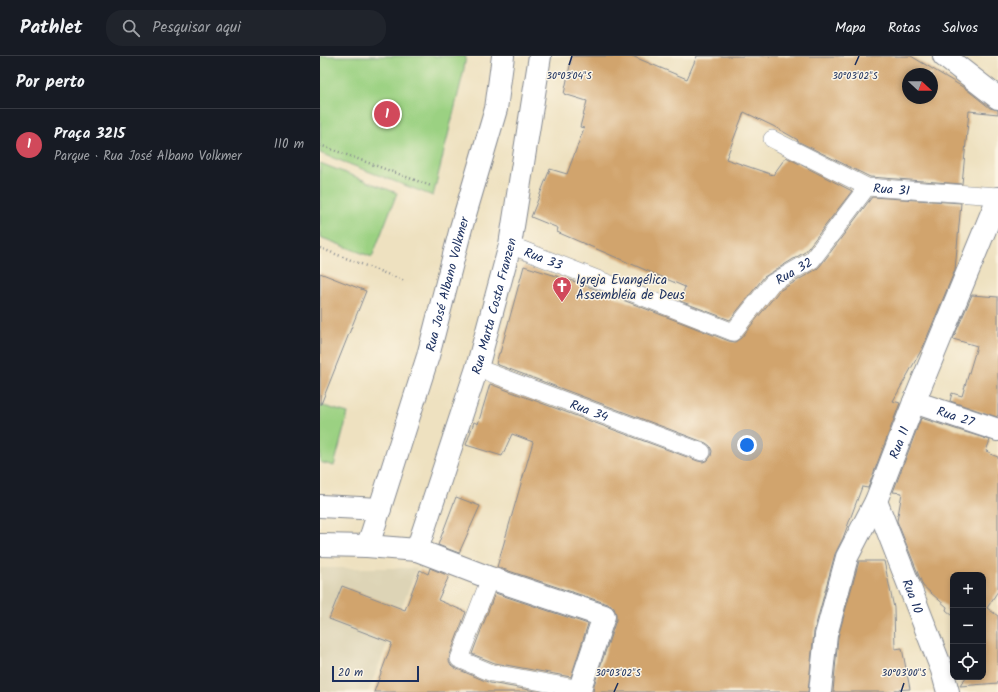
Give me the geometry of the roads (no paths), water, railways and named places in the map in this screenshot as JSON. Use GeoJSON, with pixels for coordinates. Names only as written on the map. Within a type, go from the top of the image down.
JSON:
{"type":"FeatureCollection","features":[{"type":"Feature","properties":{"kind":"street","name":"Rua José Albano Volkmer"},"geometry":{"type":"LineString","coordinates":[[367,546],[428,356],[461,228],[496,108],[503,56]]}},
{"type":"Feature","properties":{"kind":"street","name":"Rua Marta Costa Franzen"},"geometry":{"type":"LineString","coordinates":[[417,550],[477,368],[510,245],[540,56]]}},
{"type":"Feature","properties":{"kind":"street"},"geometry":{"type":"LineString","coordinates":[[944,56],[998,98]]}},
{"type":"Feature","properties":{"kind":"street","name":"Rua 11"},"geometry":{"type":"LineString","coordinates":[[820,692],[826,635],[847,557],[876,501],[914,402],[998,197]]}},
{"type":"Feature","properties":{"kind":"street","name":"Rua 27"},"geometry":{"type":"LineString","coordinates":[[914,402],[998,430]]}},
{"type":"Feature","properties":{"kind":"street","name":"Rua 10"},"geometry":{"type":"LineString","coordinates":[[876,501],[942,670],[948,692]]}},
{"type":"Feature","properties":{"kind":"street"},"geometry":{"type":"LineString","coordinates":[[320,506],[380,509]]}},
{"type":"Feature","properties":{"kind":"street"},"geometry":{"type":"LineString","coordinates":[[320,545],[367,546],[417,550],[490,578],[604,616],[580,691]]}},
{"type":"Feature","properties":{"kind":"lane","name":"Rua 31"},"geometry":{"type":"LineString","coordinates":[[772,140],[867,187],[998,197]]}},
{"type":"Feature","properties":{"kind":"lane","name":"Rua 32"},"geometry":{"type":"LineString","coordinates":[[733,332],[772,283],[812,260],[867,187]]}},
{"type":"Feature","properties":{"kind":"lane","name":"Rua 33"},"geometry":{"type":"LineString","coordinates":[[510,245],[733,332]]}},
{"type":"Feature","properties":{"kind":"lane","name":"Rua 34"},"geometry":{"type":"LineString","coordinates":[[477,368],[702,452]]}},
{"type":"Feature","properties":{"kind":"lane"},"geometry":{"type":"LineString","coordinates":[[490,578],[459,659],[492,673],[580,691]]}},
{"type":"Feature","properties":{"kind":"place","name":"Praça 3215"},"geometry":{"type":"Point","coordinates":[387,114]}},
{"type":"Feature","properties":{"kind":"place","name":"Igreja Evangélica Assembléia de Deus"},"geometry":{"type":"Point","coordinates":[562,303]}}]}
